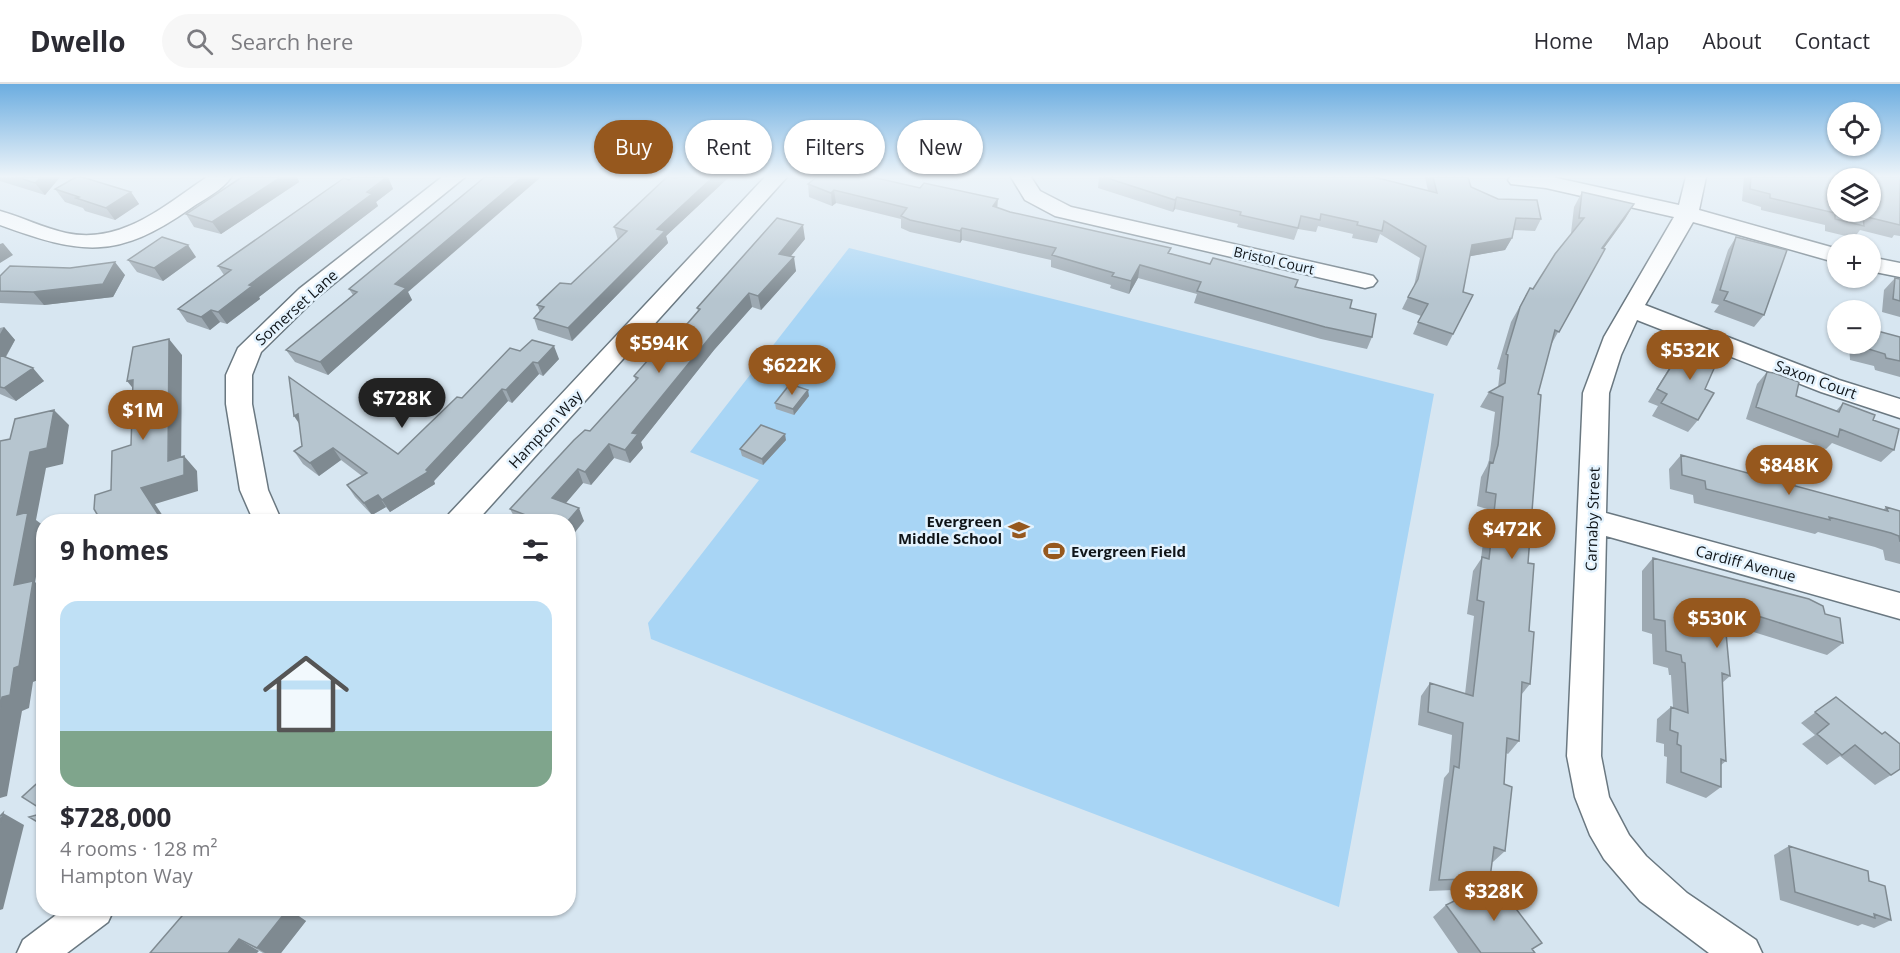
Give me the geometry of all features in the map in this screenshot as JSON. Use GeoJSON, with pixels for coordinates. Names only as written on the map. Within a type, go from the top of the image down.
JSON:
{"type":"FeatureCollection","features":[{"type":"Feature","properties":{"kind":"street"},"geometry":{"type":"LineString","coordinates":[[0,218],[66,240],[90,243],[118,240],[159,218]]}},
{"type":"Feature","properties":{"kind":"street","name":"Somerset Lane"},"geometry":{"type":"LineString","coordinates":[[264,514],[254,490],[239,404],[239,375],[250,348],[308,294],[405,218]]}},
{"type":"Feature","properties":{"kind":"street","name":"Hampton Way"},"geometry":{"type":"LineString","coordinates":[[466,514],[740,218]]}},
{"type":"Feature","properties":{"kind":"street","name":"Bristol Court"},"geometry":{"type":"LineString","coordinates":[[1087,218],[1365,281]]}},
{"type":"Feature","properties":{"kind":"street","name":"Carnaby Street"},"geometry":{"type":"LineString","coordinates":[[1684,218],[1633,309],[1600,374],[1596,393],[1584,756],[1593,798],[1615,845],[1634,872],[1663,897],[1743,953]]}},
{"type":"Feature","properties":{"kind":"street"},"geometry":{"type":"LineString","coordinates":[[1703,218],[1827,253]]}},
{"type":"Feature","properties":{"kind":"street"},"geometry":{"type":"LineString","coordinates":[[1881,266],[1900,270]]}},
{"type":"Feature","properties":{"kind":"street","name":"Saxon Court"},"geometry":{"type":"LineString","coordinates":[[1633,309],[1830,386],[1900,409]]}},
{"type":"Feature","properties":{"kind":"street","name":"Cardiff Avenue"},"geometry":{"type":"LineString","coordinates":[[1593,521],[1900,606]]}},
{"type":"Feature","properties":{"kind":"street"},"geometry":{"type":"LineString","coordinates":[[36,953],[85,916]]}},
{"type":"Feature","properties":{"kind":"shaded area","name":"Evergreen Field"},"geometry":{"type":"Polygon","coordinates":[[[849,248],[1434,394],[1339,907],[997,777],[651,639],[648,623],[759,480],[690,452],[849,248]]]}},
{"type":"Feature","properties":{"kind":"building"},"geometry":{"type":"Polygon","coordinates":[[[198,218],[219,218],[212,222],[198,218]]]}},
{"type":"Feature","properties":{"kind":"building"},"geometry":{"type":"Polygon","coordinates":[[[287,218],[340,218],[249,285],[252,286],[218,312],[211,310],[201,317],[178,309],[231,270],[218,266],[287,218]]]}},
{"type":"Feature","properties":{"kind":"building"},"geometry":{"type":"Polygon","coordinates":[[[436,218],[474,218],[395,284],[406,288],[320,362],[286,350],[357,292],[349,289],[436,218]]]}},
{"type":"Feature","properties":{"kind":"building"},"geometry":{"type":"Polygon","coordinates":[[[624,218],[669,218],[657,229],[665,231],[568,328],[534,318],[544,307],[537,305],[560,283],[571,284],[627,231],[614,227],[624,218]]]}},
{"type":"Feature","properties":{"kind":"building"},"geometry":{"type":"Polygon","coordinates":[[[777,218],[803,225],[779,254],[794,257],[758,296],[749,293],[711,336],[632,433],[638,434],[625,450],[609,444],[585,472],[578,469],[552,498],[579,508],[574,514],[523,514],[510,509],[574,440],[585,430],[590,431],[638,378],[634,376],[648,360],[654,362],[700,309],[697,308],[777,218]]]}},
{"type":"Feature","properties":{"kind":"building"},"geometry":{"type":"Polygon","coordinates":[[[904,218],[1035,218],[1171,248],[1168,253],[1210,264],[1213,258],[1298,280],[1295,287],[1352,300],[1350,308],[1376,314],[1372,337],[1325,327],[1197,291],[1201,282],[1140,265],[1131,281],[1112,276],[1114,273],[1052,255],[1056,248],[962,228],[960,231],[904,218]]]}},
{"type":"Feature","properties":{"kind":"building"},"geometry":{"type":"Polygon","coordinates":[[[1251,218],[1301,218],[1298,228],[1251,218]]]}},
{"type":"Feature","properties":{"kind":"building"},"geometry":{"type":"Polygon","coordinates":[[[1337,218],[1541,218],[1541,219],[1516,218],[1512,238],[1472,245],[1463,292],[1473,295],[1453,334],[1418,322],[1428,304],[1408,297],[1418,279],[1426,246],[1384,221],[1382,231],[1357,225],[1358,222],[1337,218]]]}},
{"type":"Feature","properties":{"kind":"building"},"geometry":{"type":"Polygon","coordinates":[[[1579,218],[1624,218],[1602,248],[1605,249],[1559,332],[1555,330],[1538,394],[1541,395],[1528,563],[1534,564],[1529,631],[1534,632],[1530,684],[1522,682],[1519,741],[1507,738],[1504,784],[1512,787],[1505,851],[1494,847],[1490,878],[1439,880],[1454,766],[1459,768],[1463,723],[1428,712],[1430,683],[1473,696],[1484,602],[1477,600],[1482,557],[1489,559],[1496,494],[1486,492],[1490,462],[1493,463],[1498,445],[1503,397],[1489,392],[1505,383],[1508,355],[1506,354],[1520,307],[1530,288],[1533,289],[1555,254],[1584,218],[1579,218]]]}},
{"type":"Feature","properties":{"kind":"building"},"geometry":{"type":"Polygon","coordinates":[[[1881,218],[1900,218],[1900,225],[1881,220],[1881,218]]]}},
{"type":"Feature","properties":{"kind":"building"},"geometry":{"type":"Polygon","coordinates":[[[1847,222],[1864,222],[1864,226],[1847,222]]]}},
{"type":"Feature","properties":{"kind":"building"},"geometry":{"type":"Polygon","coordinates":[[[162,237],[188,245],[154,268],[128,260],[162,237]]]}},
{"type":"Feature","properties":{"kind":"building"},"geometry":{"type":"Polygon","coordinates":[[[1736,237],[1787,250],[1764,315],[1724,300],[1728,292],[1720,290],[1736,237]]]}},
{"type":"Feature","properties":{"kind":"building"},"geometry":{"type":"Polygon","coordinates":[[[115,262],[103,284],[33,292],[0,291],[0,276],[10,266],[70,268],[115,262]]]}},
{"type":"Feature","properties":{"kind":"building"},"geometry":{"type":"Polygon","coordinates":[[[1895,278],[1900,279],[1900,301],[1893,299],[1895,278]]]}},
{"type":"Feature","properties":{"kind":"building"},"geometry":{"type":"Polygon","coordinates":[[[1881,332],[1900,337],[1900,361],[1886,358],[1885,354],[1881,353],[1881,332]]]}},
{"type":"Feature","properties":{"kind":"building"},"geometry":{"type":"Polygon","coordinates":[[[169,339],[168,461],[184,456],[184,475],[141,488],[158,514],[97,514],[94,509],[95,495],[111,490],[112,451],[131,445],[133,380],[127,381],[133,347],[169,339]]]}},
{"type":"Feature","properties":{"kind":"building"},"geometry":{"type":"Polygon","coordinates":[[[532,340],[554,346],[538,363],[533,362],[506,390],[502,389],[426,470],[428,472],[382,500],[378,495],[364,503],[347,485],[367,473],[333,448],[310,463],[294,451],[302,446],[298,414],[294,416],[289,377],[398,454],[457,397],[462,398],[510,348],[520,351],[532,340]]]}},
{"type":"Feature","properties":{"kind":"building"},"geometry":{"type":"Polygon","coordinates":[[[1687,342],[1720,355],[1705,389],[1714,393],[1698,420],[1661,403],[1667,394],[1657,389],[1677,357],[1680,358],[1687,342]]]}},
{"type":"Feature","properties":{"kind":"building"},"geometry":{"type":"Polygon","coordinates":[[[0,355],[33,368],[4,388],[0,387],[0,355]]]}},
{"type":"Feature","properties":{"kind":"building"},"geometry":{"type":"Polygon","coordinates":[[[1767,372],[1799,382],[1796,396],[1839,412],[1843,403],[1875,415],[1873,420],[1899,429],[1894,450],[1840,429],[1838,437],[1756,407],[1767,372]]]}},
{"type":"Feature","properties":{"kind":"building"},"geometry":{"type":"Polygon","coordinates":[[[790,384],[808,390],[793,409],[775,403],[790,384]]]}},
{"type":"Feature","properties":{"kind":"building"},"geometry":{"type":"Polygon","coordinates":[[[54,410],[47,448],[30,452],[17,515],[28,512],[14,585],[33,581],[19,666],[14,668],[10,695],[2,697],[0,709],[0,441],[10,439],[15,419],[54,410]]]}},
{"type":"Feature","properties":{"kind":"building"},"geometry":{"type":"Polygon","coordinates":[[[761,425],[785,434],[762,459],[740,449],[761,425]]]}},
{"type":"Feature","properties":{"kind":"building"},"geometry":{"type":"Polygon","coordinates":[[[1681,455],[1888,511],[1886,507],[1900,511],[1900,542],[1899,536],[1891,533],[1706,489],[1705,481],[1682,475],[1681,455]]]}},
{"type":"Feature","properties":{"kind":"building"},"geometry":{"type":"Polygon","coordinates":[[[1653,558],[1809,599],[1823,606],[1825,614],[1840,618],[1843,643],[1758,616],[1758,621],[1724,611],[1730,676],[1722,673],[1726,761],[1721,759],[1721,787],[1681,772],[1681,746],[1677,744],[1678,733],[1670,730],[1671,707],[1688,713],[1685,663],[1682,662],[1681,655],[1666,651],[1665,621],[1654,619],[1653,558]]]}},
{"type":"Feature","properties":{"kind":"building"},"geometry":{"type":"Polygon","coordinates":[[[1836,697],[1882,734],[1885,732],[1900,744],[1900,769],[1891,775],[1855,745],[1842,755],[1817,734],[1829,724],[1815,712],[1836,697]]]}},
{"type":"Feature","properties":{"kind":"building"},"geometry":{"type":"Polygon","coordinates":[[[36,784],[36,806],[22,797],[36,784]]]}},
{"type":"Feature","properties":{"kind":"building"},"geometry":{"type":"Polygon","coordinates":[[[1789,846],[1868,871],[1869,881],[1885,886],[1891,920],[1874,914],[1875,918],[1795,892],[1789,846]]]}},
{"type":"Feature","properties":{"kind":"building"},"geometry":{"type":"Polygon","coordinates":[[[1495,881],[1542,943],[1532,949],[1535,953],[1481,953],[1446,905],[1495,881]]]}},
{"type":"Feature","properties":{"kind":"building"},"geometry":{"type":"Polygon","coordinates":[[[182,916],[282,916],[257,948],[239,939],[228,953],[150,953],[182,916]]]}},
{"type":"Feature","properties":{"kind":"place","name":"Evergreen Middle School"},"geometry":{"type":"Point","coordinates":[1019,530]}},
{"type":"Feature","properties":{"kind":"place","name":"Evergreen Field"},"geometry":{"type":"Point","coordinates":[1054,551]}}]}
